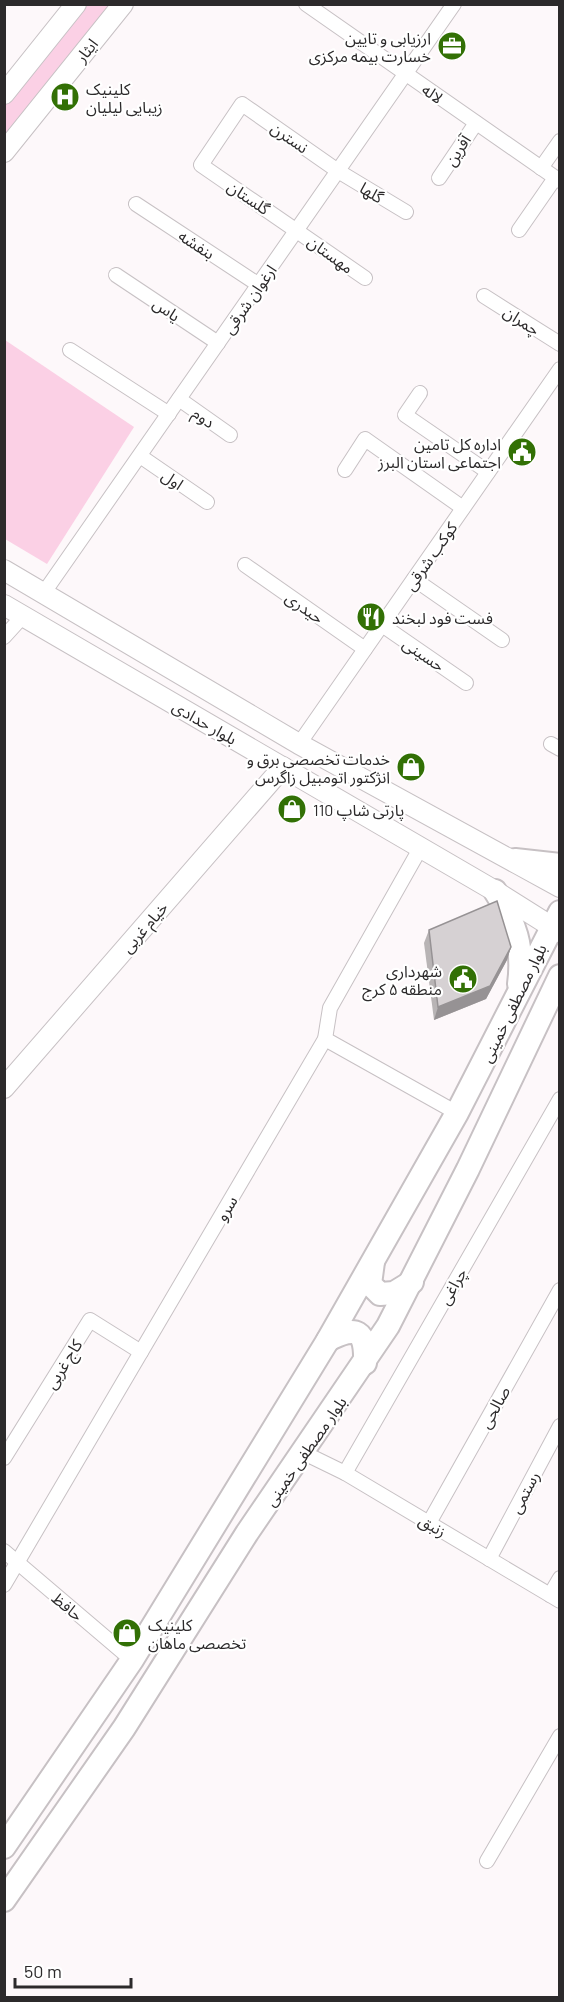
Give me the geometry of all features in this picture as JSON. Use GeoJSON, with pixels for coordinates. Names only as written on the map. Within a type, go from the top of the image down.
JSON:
{"type":"FeatureCollection","features":[{"type":"Feature","properties":{"kind":"main road"},"geometry":{"type":"LineString","coordinates":[[4,94],[76,4]]}},
{"type":"Feature","properties":{"kind":"main road","name":"ایثار"},"geometry":{"type":"LineString","coordinates":[[4,152],[123,4]]}},
{"type":"Feature","properties":{"kind":"main road","name":"بلوار حدادی"},"geometry":{"type":"LineString","coordinates":[[4,570],[299,744],[515,860],[560,887]]}},
{"type":"Feature","properties":{"kind":"main road","name":"بلوار حدادی"},"geometry":{"type":"LineString","coordinates":[[4,605],[495,891],[557,923]]}},
{"type":"Feature","properties":{"kind":"main road","name":"خیام غربی"},"geometry":{"type":"LineString","coordinates":[[4,1088],[282,767]]}},
{"type":"Feature","properties":{"kind":"main road"},"geometry":{"type":"LineString","coordinates":[[515,860],[560,865]]}},
{"type":"Feature","properties":{"kind":"main road"},"geometry":{"type":"LineString","coordinates":[[495,891],[509,912],[521,947],[517,1000]]}},
{"type":"Feature","properties":{"kind":"main road","name":"بلوار مصطفی خمینی"},"geometry":{"type":"LineString","coordinates":[[4,1847],[132,1660],[328,1340],[457,1113],[557,923]]}},
{"type":"Feature","properties":{"kind":"main road","name":"بلوار مصطفی خمینی"},"geometry":{"type":"LineString","coordinates":[[4,1900],[124,1728],[247,1533],[365,1363],[412,1282],[560,976]]}},
{"type":"Feature","properties":{"kind":"main road"},"geometry":{"type":"LineString","coordinates":[[541,1014],[560,992]]}},
{"type":"Feature","properties":{"kind":"main road"},"geometry":{"type":"LineString","coordinates":[[373,1262],[370,1284],[380,1294],[387,1295],[402,1290],[412,1282]]}},
{"type":"Feature","properties":{"kind":"main road"},"geometry":{"type":"LineString","coordinates":[[328,1340],[343,1332],[353,1331],[360,1334],[366,1343],[365,1363]]}},
{"type":"Feature","properties":{"kind":"street","name":"لاله"},"geometry":{"type":"LineString","coordinates":[[306,4],[557,180]]}},
{"type":"Feature","properties":{"kind":"street","name":"ارغوان شرقی"},"geometry":{"type":"LineString","coordinates":[[44,594],[454,4]]}},
{"type":"Feature","properties":{"kind":"street","name":"نسترن"},"geometry":{"type":"LineString","coordinates":[[242,104],[338,171]]}},
{"type":"Feature","properties":{"kind":"street","name":"گلستان"},"geometry":{"type":"LineString","coordinates":[[242,104],[201,165],[297,230]]}},
{"type":"Feature","properties":{"kind":"street","name":"آفرین"},"geometry":{"type":"LineString","coordinates":[[439,178],[476,123]]}},
{"type":"Feature","properties":{"kind":"street"},"geometry":{"type":"LineString","coordinates":[[541,168],[560,141]]}},
{"type":"Feature","properties":{"kind":"street","name":"گلها"},"geometry":{"type":"LineString","coordinates":[[338,171],[406,212]]}},
{"type":"Feature","properties":{"kind":"street"},"geometry":{"type":"LineString","coordinates":[[519,230],[557,180]]}},
{"type":"Feature","properties":{"kind":"street","name":"بنفشه"},"geometry":{"type":"LineString","coordinates":[[136,204],[259,285]]}},
{"type":"Feature","properties":{"kind":"street","name":"مهستان"},"geometry":{"type":"LineString","coordinates":[[297,230],[365,278]]}},
{"type":"Feature","properties":{"kind":"street","name":"یاس"},"geometry":{"type":"LineString","coordinates":[[116,275],[218,343]]}},
{"type":"Feature","properties":{"kind":"street","name":"چمران"},"geometry":{"type":"LineString","coordinates":[[484,296],[560,344]]}},
{"type":"Feature","properties":{"kind":"street"},"geometry":{"type":"LineString","coordinates":[[70,350],[169,414]]}},
{"type":"Feature","properties":{"kind":"street","name":"کوکب شرقی"},"geometry":{"type":"LineString","coordinates":[[299,744],[560,369]]}},
{"type":"Feature","properties":{"kind":"street"},"geometry":{"type":"LineString","coordinates":[[420,393],[405,415],[488,472]]}},
{"type":"Feature","properties":{"kind":"street","name":"دوم"},"geometry":{"type":"LineString","coordinates":[[179,399],[230,435]]}},
{"type":"Feature","properties":{"kind":"street"},"geometry":{"type":"LineString","coordinates":[[345,470],[365,439],[463,508]]}},
{"type":"Feature","properties":{"kind":"street","name":"اول"},"geometry":{"type":"LineString","coordinates":[[140,456],[207,502]]}},
{"type":"Feature","properties":{"kind":"street","name":"حیدری"},"geometry":{"type":"LineString","coordinates":[[245,565],[365,649]]}},
{"type":"Feature","properties":{"kind":"street"},"geometry":{"type":"LineString","coordinates":[[414,579],[502,640]]}},
{"type":"Feature","properties":{"kind":"street"},"geometry":{"type":"LineString","coordinates":[[4,637],[23,616]]}},
{"type":"Feature","properties":{"kind":"street","name":"حسینی"},"geometry":{"type":"LineString","coordinates":[[382,625],[466,683]]}},
{"type":"Feature","properties":{"kind":"street","name":"سرو"},"geometry":{"type":"LineString","coordinates":[[4,1585],[325,1039],[330,1008],[421,847]]}},
{"type":"Feature","properties":{"kind":"street"},"geometry":{"type":"LineString","coordinates":[[325,1039],[457,1113]]}},
{"type":"Feature","properties":{"kind":"street","name":"چراغی"},"geometry":{"type":"LineString","coordinates":[[345,1473],[560,1099]]}},
{"type":"Feature","properties":{"kind":"street","name":"صالحی"},"geometry":{"type":"LineString","coordinates":[[429,1523],[560,1290]]}},
{"type":"Feature","properties":{"kind":"street","name":"کاج غربی"},"geometry":{"type":"LineString","coordinates":[[4,1458],[90,1320],[141,1352]]}},
{"type":"Feature","properties":{"kind":"street","name":"رستمی"},"geometry":{"type":"LineString","coordinates":[[489,1558],[560,1426]]}},
{"type":"Feature","properties":{"kind":"street","name":"زنبق"},"geometry":{"type":"LineString","coordinates":[[304,1453],[345,1473],[555,1598]]}},
{"type":"Feature","properties":{"kind":"street","name":"حافظ"},"geometry":{"type":"LineString","coordinates":[[4,1551],[132,1660]]}},
{"type":"Feature","properties":{"kind":"street"},"geometry":{"type":"LineString","coordinates":[[555,1598],[560,1578]]}},
{"type":"Feature","properties":{"kind":"street"},"geometry":{"type":"LineString","coordinates":[[487,1861],[560,1736]]}},
{"type":"Feature","properties":{"kind":"shaded area"},"geometry":{"type":"Polygon","coordinates":[[[86,5],[115,5],[5,140],[5,105],[86,5]]]}},
{"type":"Feature","properties":{"kind":"shaded area"},"geometry":{"type":"Polygon","coordinates":[[[5,340],[134,427],[47,564],[5,539],[5,340]]]}},
{"type":"Feature","properties":{"kind":"building","name":"شهرداری منطقه ۵ کرج"},"geometry":{"type":"Polygon","coordinates":[[[497,901],[511,947],[490,986],[438,1007],[429,930],[497,901]]]}},
{"type":"Feature","properties":{"kind":"place","name":"ارزیابی و تایین خسارت بیمه مرکزی"},"geometry":{"type":"Point","coordinates":[452,46]}},
{"type":"Feature","properties":{"kind":"place","name":"کلینیک زیبایی لیلیان"},"geometry":{"type":"Point","coordinates":[65,97]}},
{"type":"Feature","properties":{"kind":"place","name":"اداره کل تامین اجتماعی استان البرز"},"geometry":{"type":"Point","coordinates":[522,452]}},
{"type":"Feature","properties":{"kind":"place","name":"فست فود لبخند"},"geometry":{"type":"Point","coordinates":[371,617]}},
{"type":"Feature","properties":{"kind":"place","name":"خدمات تخصصی برق و انژکتور اتومبیل زاگرس"},"geometry":{"type":"Point","coordinates":[411,767]}},
{"type":"Feature","properties":{"kind":"place","name":"پارتی شاپ 110"},"geometry":{"type":"Point","coordinates":[292,809]}},
{"type":"Feature","properties":{"kind":"place","name":"شهرداری منطقه ۵ کرج"},"geometry":{"type":"Point","coordinates":[463,979]}},
{"type":"Feature","properties":{"kind":"place","name":"کلینیک تخصصی ماهان"},"geometry":{"type":"Point","coordinates":[127,1633]}}]}
